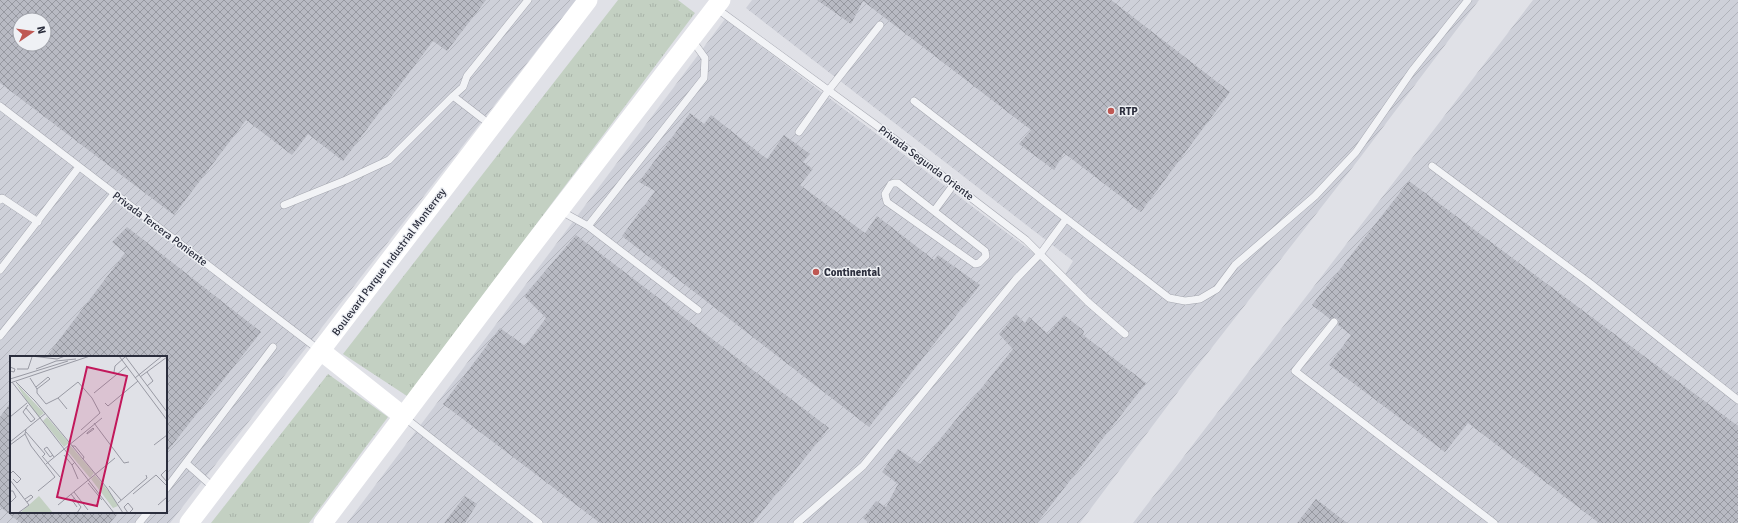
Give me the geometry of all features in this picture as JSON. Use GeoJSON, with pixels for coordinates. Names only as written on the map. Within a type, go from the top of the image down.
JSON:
{"type":"FeatureCollection","features":[{"type":"Feature","properties":{"kind":"street","name":"Boulevard Parque Industrial Monterrey"},"geometry":{"type":"LineString","coordinates":[[189,523],[588,0]]}},
{"type":"Feature","properties":{"kind":"street"},"geometry":{"type":"LineString","coordinates":[[323,523],[691,38],[714,2]]}},
{"type":"Feature","properties":{"kind":"street"},"geometry":{"type":"LineString","coordinates":[[321,351],[403,416]]}},
{"type":"Feature","properties":{"kind":"lane"},"geometry":{"type":"LineString","coordinates":[[284,205],[346,180],[389,160],[463,87],[467,76],[528,0]]}},
{"type":"Feature","properties":{"kind":"lane"},"geometry":{"type":"LineString","coordinates":[[914,101],[1169,298],[1184,300],[1200,299],[1217,289],[1234,265],[1315,196],[1356,152],[1412,71],[1468,0]]}},
{"type":"Feature","properties":{"kind":"lane","name":"Privada Segunda Oriente"},"geometry":{"type":"LineString","coordinates":[[714,2],[1026,240],[1041,253],[1088,302],[1125,334]]}},
{"type":"Feature","properties":{"kind":"lane"},"geometry":{"type":"LineString","coordinates":[[799,132],[828,90],[880,26]]}},
{"type":"Feature","properties":{"kind":"lane"},"geometry":{"type":"LineString","coordinates":[[588,226],[704,78],[705,58],[691,38]]}},
{"type":"Feature","properties":{"kind":"lane"},"geometry":{"type":"LineString","coordinates":[[453,96],[492,126]]}},
{"type":"Feature","properties":{"kind":"lane","name":"Privada Tercera Poniente"},"geometry":{"type":"LineString","coordinates":[[0,106],[321,351]]}},
{"type":"Feature","properties":{"kind":"lane"},"geometry":{"type":"LineString","coordinates":[[1432,166],[1591,284],[1738,400]]}},
{"type":"Feature","properties":{"kind":"lane"},"geometry":{"type":"LineString","coordinates":[[0,270],[79,167]]}},
{"type":"Feature","properties":{"kind":"lane"},"geometry":{"type":"LineString","coordinates":[[898,183],[934,211],[986,251],[986,256],[979,263],[975,264],[887,202],[884,194],[892,184],[898,183]]}},
{"type":"Feature","properties":{"kind":"lane"},"geometry":{"type":"LineString","coordinates":[[934,211],[954,184]]}},
{"type":"Feature","properties":{"kind":"lane"},"geometry":{"type":"LineString","coordinates":[[0,336],[114,194]]}},
{"type":"Feature","properties":{"kind":"lane"},"geometry":{"type":"LineString","coordinates":[[0,200],[2,198],[38,222]]}},
{"type":"Feature","properties":{"kind":"lane"},"geometry":{"type":"LineString","coordinates":[[559,210],[588,226],[698,310]]}},
{"type":"Feature","properties":{"kind":"lane"},"geometry":{"type":"LineString","coordinates":[[798,523],[863,466],[1016,279],[1041,253],[1066,219]]}},
{"type":"Feature","properties":{"kind":"lane"},"geometry":{"type":"LineString","coordinates":[[1334,322],[1295,371],[1494,523]]}},
{"type":"Feature","properties":{"kind":"lane"},"geometry":{"type":"LineString","coordinates":[[167,488],[273,347]]}},
{"type":"Feature","properties":{"kind":"lane"},"geometry":{"type":"LineString","coordinates":[[403,416],[539,523]]}},
{"type":"Feature","properties":{"kind":"lane"},"geometry":{"type":"LineString","coordinates":[[186,463],[215,489]]}},
{"type":"Feature","properties":{"kind":"lane"},"geometry":{"type":"LineString","coordinates":[[139,523],[147,513]]}},
{"type":"Feature","properties":{"kind":"shaded area"},"geometry":{"type":"Polygon","coordinates":[[[0,0],[576,0],[170,523],[0,523],[0,0]]]}},
{"type":"Feature","properties":{"kind":"shaded area"},"geometry":{"type":"Polygon","coordinates":[[[752,0],[1479,0],[1359,159],[1192,373],[1080,523],[347,523],[725,19],[1064,276],[1073,261],[746,8],[752,0]]]}},
{"type":"Feature","properties":{"kind":"shaded area"},"geometry":{"type":"Polygon","coordinates":[[[1533,0],[1738,0],[1738,523],[1133,523],[1533,0]]]}},
{"type":"Feature","properties":{"kind":"green space"},"geometry":{"type":"Polygon","coordinates":[[[618,0],[678,0],[695,13],[407,396],[343,354],[618,0]]]}},
{"type":"Feature","properties":{"kind":"green space"},"geometry":{"type":"Polygon","coordinates":[[[328,374],[388,417],[309,523],[211,523],[328,374]]]}},
{"type":"Feature","properties":{"kind":"building"},"geometry":{"type":"Polygon","coordinates":[[[0,0],[486,0],[447,51],[433,41],[343,161],[308,134],[292,155],[246,120],[174,215],[0,83],[0,0]]]}},
{"type":"Feature","properties":{"kind":"building","name":"RTP"},"geometry":{"type":"Polygon","coordinates":[[[817,0],[1111,0],[1230,92],[1141,212],[1064,153],[1054,170],[1019,144],[1031,130],[863,1],[851,24],[817,0]]]}},
{"type":"Feature","properties":{"kind":"building","name":"Continental"},"geometry":{"type":"Polygon","coordinates":[[[690,113],[704,124],[711,115],[767,159],[784,135],[810,154],[803,162],[813,169],[800,185],[865,233],[877,216],[934,260],[938,255],[980,285],[869,427],[622,236],[655,191],[639,182],[690,113]]]}},
{"type":"Feature","properties":{"kind":"building"},"geometry":{"type":"Polygon","coordinates":[[[1409,181],[1738,426],[1738,523],[1599,523],[1468,423],[1445,452],[1329,365],[1351,335],[1338,325],[1339,321],[1337,318],[1330,319],[1312,305],[1409,181]]]}},
{"type":"Feature","properties":{"kind":"building"},"geometry":{"type":"Polygon","coordinates":[[[127,227],[261,332],[167,452],[167,356],[47,356],[125,253],[112,242],[127,227]]]}},
{"type":"Feature","properties":{"kind":"building"},"geometry":{"type":"Polygon","coordinates":[[[576,235],[829,428],[753,523],[600,523],[443,404],[500,328],[525,346],[546,318],[524,296],[576,235]]]}},
{"type":"Feature","properties":{"kind":"building"},"geometry":{"type":"Polygon","coordinates":[[[1016,314],[1025,323],[1029,317],[1048,334],[1064,315],[1084,331],[1083,335],[1146,383],[1037,523],[869,523],[863,518],[876,501],[886,507],[898,484],[882,472],[898,449],[920,464],[1013,349],[999,334],[1016,314]]]}},
{"type":"Feature","properties":{"kind":"building"},"geometry":{"type":"Polygon","coordinates":[[[10,403],[10,513],[118,513],[110,523],[21,523],[0,507],[0,417],[10,403]]]}},
{"type":"Feature","properties":{"kind":"building"},"geometry":{"type":"Polygon","coordinates":[[[465,496],[477,504],[465,523],[444,523],[465,496]]]}},
{"type":"Feature","properties":{"kind":"building"},"geometry":{"type":"Polygon","coordinates":[[[1316,499],[1347,523],[1297,523],[1316,499]]]}},
{"type":"Feature","properties":{"kind":"place","name":"RTP"},"geometry":{"type":"Point","coordinates":[1111,111]}},
{"type":"Feature","properties":{"kind":"place","name":"Continental"},"geometry":{"type":"Point","coordinates":[816,272]}}]}
